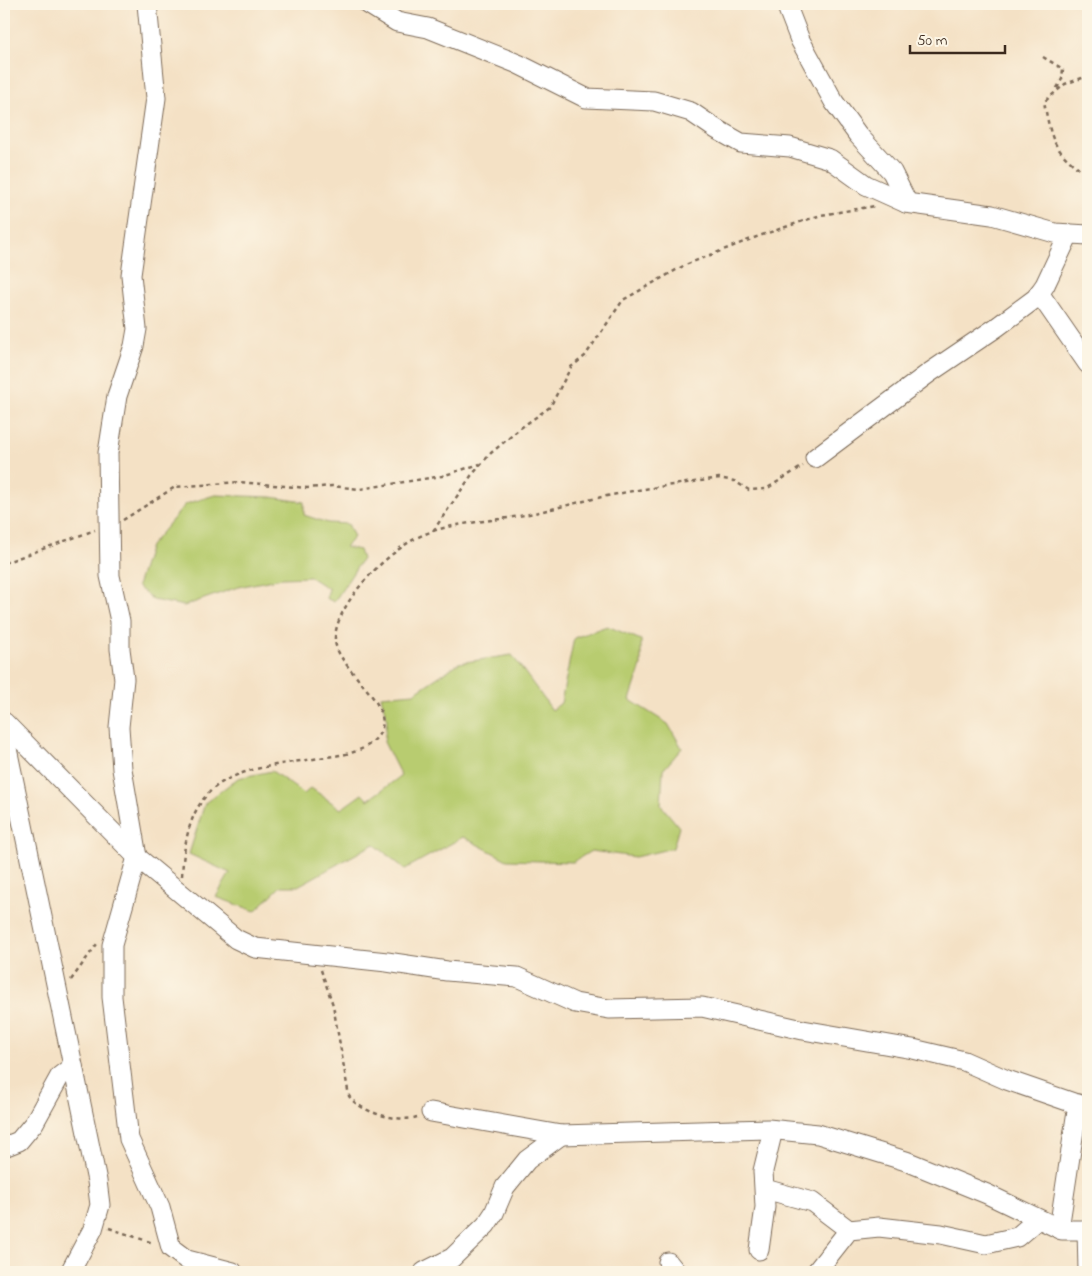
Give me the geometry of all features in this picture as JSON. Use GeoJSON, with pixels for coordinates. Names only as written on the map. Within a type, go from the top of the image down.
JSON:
{"type":"FeatureCollection","features":[{"type":"Feature","properties":{"kind":"street"},"geometry":{"type":"LineString","coordinates":[[146,4],[156,98],[131,275],[137,329],[134,346],[117,396],[108,453],[110,576],[120,621],[120,649],[124,680],[119,727],[122,769],[137,857],[112,945],[112,997],[129,1139],[160,1207],[171,1248],[186,1260],[234,1272]]}},
{"type":"Feature","properties":{"kind":"street"},"geometry":{"type":"LineString","coordinates":[[368,4],[397,22],[437,31],[518,64],[586,98],[654,101],[691,112],[741,143],[790,147],[830,158],[866,185],[903,202],[992,215],[1055,233],[1088,235]]}},
{"type":"Feature","properties":{"kind":"street"},"geometry":{"type":"LineString","coordinates":[[786,4],[800,40],[834,102],[858,136],[892,172],[903,202]]}},
{"type":"Feature","properties":{"kind":"street"},"geometry":{"type":"LineString","coordinates":[[815,458],[929,373],[997,328],[1039,294],[1069,234]]}},
{"type":"Feature","properties":{"kind":"street"},"geometry":{"type":"LineString","coordinates":[[1039,294],[1088,364]]}},
{"type":"Feature","properties":{"kind":"street"},"geometry":{"type":"LineString","coordinates":[[4,722],[137,857],[236,939],[255,948],[447,971],[517,977],[575,1003],[609,1009],[702,1006],[803,1030],[913,1049],[964,1062],[1006,1080],[1083,1106],[1060,1229]]}},
{"type":"Feature","properties":{"kind":"street"},"geometry":{"type":"LineString","coordinates":[[4,734],[97,1181],[100,1205],[93,1229],[70,1272]]}},
{"type":"Feature","properties":{"kind":"street"},"geometry":{"type":"LineString","coordinates":[[4,1147],[19,1141],[34,1123],[60,1076],[73,1066]]}},
{"type":"Feature","properties":{"kind":"street"},"geometry":{"type":"LineString","coordinates":[[430,1112],[561,1136],[773,1130],[818,1134],[906,1160],[1060,1229],[1088,1230],[1088,1270]]}},
{"type":"Feature","properties":{"kind":"street"},"geometry":{"type":"LineString","coordinates":[[759,1250],[766,1189],[763,1171],[773,1130]]}},
{"type":"Feature","properties":{"kind":"street"},"geometry":{"type":"LineString","coordinates":[[424,1272],[452,1258],[486,1226],[505,1187],[527,1160],[561,1136]]}},
{"type":"Feature","properties":{"kind":"street"},"geometry":{"type":"LineString","coordinates":[[766,1189],[812,1202],[849,1230],[879,1227],[940,1234],[986,1244],[1017,1237],[1038,1218]]}},
{"type":"Feature","properties":{"kind":"street"},"geometry":{"type":"LineString","coordinates":[[816,1272],[849,1230]]}},
{"type":"Feature","properties":{"kind":"path"},"geometry":{"type":"LineString","coordinates":[[1043,57],[1063,69],[1062,79],[1055,92]]}},
{"type":"Feature","properties":{"kind":"path"},"geometry":{"type":"LineString","coordinates":[[1084,174],[1065,158],[1051,139],[1044,102],[1066,84],[1088,76]]}},
{"type":"Feature","properties":{"kind":"path"},"geometry":{"type":"LineString","coordinates":[[1088,165],[1084,174],[1088,192]]}},
{"type":"Feature","properties":{"kind":"path"},"geometry":{"type":"LineString","coordinates":[[432,532],[491,453],[522,427],[550,408],[571,367],[585,356],[623,300],[685,265],[759,236],[821,215],[903,202]]}},
{"type":"Feature","properties":{"kind":"path"},"geometry":{"type":"LineString","coordinates":[[181,893],[182,869],[189,829],[198,804],[216,786],[237,773],[260,767],[358,752],[372,742],[382,730],[382,714],[368,689],[338,653],[335,638],[339,619],[355,592],[396,551],[432,532],[454,526],[519,516],[617,494],[720,478],[734,482],[749,490],[766,490],[815,458]]}},
{"type":"Feature","properties":{"kind":"path"},"geometry":{"type":"LineString","coordinates":[[4,563],[108,526],[144,508],[175,487],[239,482],[307,488],[332,486],[360,489],[442,476],[481,464]]}},
{"type":"Feature","properties":{"kind":"path"},"geometry":{"type":"LineString","coordinates":[[70,982],[97,944],[116,931]]}},
{"type":"Feature","properties":{"kind":"path"},"geometry":{"type":"LineString","coordinates":[[316,954],[333,1005],[349,1096],[353,1103],[392,1119],[410,1119],[430,1112]]}},
{"type":"Feature","properties":{"kind":"path"},"geometry":{"type":"LineString","coordinates":[[100,1205],[104,1225],[113,1231],[171,1248]]}},
{"type":"Feature","properties":{"kind":"green space"},"geometry":{"type":"Polygon","coordinates":[[[215,495],[271,497],[304,502],[304,515],[328,523],[348,524],[354,537],[345,547],[359,550],[362,559],[334,602],[326,598],[329,589],[310,577],[282,578],[238,587],[184,606],[153,600],[137,586],[150,546],[186,504],[215,495]]]}},
{"type":"Feature","properties":{"kind":"green space"},"geometry":{"type":"Polygon","coordinates":[[[607,626],[641,640],[641,666],[630,700],[668,724],[682,748],[663,770],[661,805],[679,827],[673,848],[635,857],[591,851],[573,862],[507,860],[463,837],[405,869],[374,844],[298,886],[281,886],[255,911],[216,897],[230,873],[189,854],[205,803],[238,778],[272,771],[304,794],[311,788],[341,809],[362,794],[368,800],[401,776],[384,742],[387,720],[381,696],[414,693],[459,663],[512,655],[552,710],[561,703],[574,638],[607,626]]]}}]}
